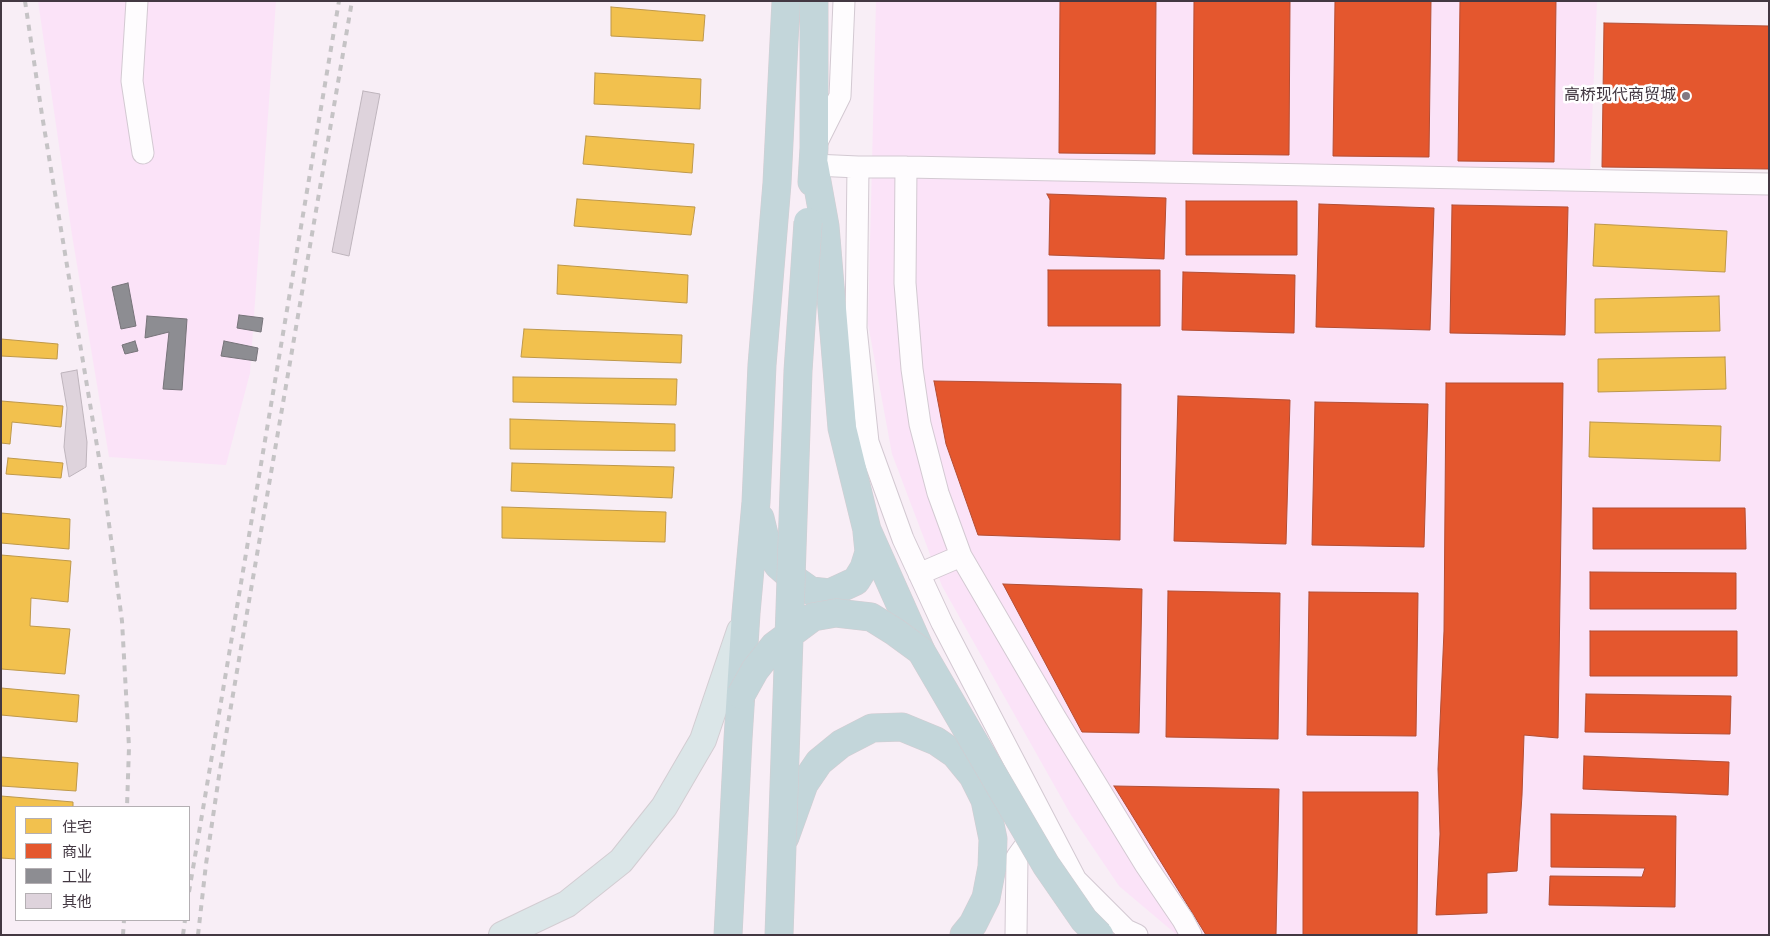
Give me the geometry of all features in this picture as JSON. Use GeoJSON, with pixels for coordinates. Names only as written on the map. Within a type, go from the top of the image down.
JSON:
{"type":"FeatureCollection","features":[{"type":"Feature","properties":{"kind":"highway"},"geometry":{"type":"LineString","coordinates":[[728,935],[740,695],[756,502],[762,365],[778,184],[786,1]]}},
{"type":"Feature","properties":{"kind":"highway"},"geometry":{"type":"LineString","coordinates":[[756,502],[767,547],[778,565],[794,579],[811,590],[830,593],[856,581],[864,568],[869,552],[867,530],[842,428],[817,224],[814,157],[814,1]]}},
{"type":"Feature","properties":{"kind":"highway"},"geometry":{"type":"LineString","coordinates":[[778,935],[798,371],[817,224]]}},
{"type":"Feature","properties":{"kind":"highway"},"geometry":{"type":"LineString","coordinates":[[867,530],[921,651],[1046,865],[1084,920],[1100,935]]}},
{"type":"Feature","properties":{"kind":"highway"},"geometry":{"type":"LineString","coordinates":[[740,695],[755,670],[774,646],[813,617],[836,613],[871,617],[921,651]]}},
{"type":"Feature","properties":{"kind":"highway"},"geometry":{"type":"LineString","coordinates":[[782,845],[804,784],[819,762],[841,744],[872,728],[902,727],[936,741],[955,754],[972,776],[985,800],[993,839],[992,867],[986,898],[974,924],[964,935]]}},
{"type":"Feature","properties":{"kind":"main road"},"geometry":{"type":"LineString","coordinates":[[502,935],[566,904],[621,861],[664,807],[703,740],[746,613]]}},
{"type":"Feature","properties":{"kind":"street"},"geometry":{"type":"LineString","coordinates":[[137,1],[132,81],[143,153]]}},
{"type":"Feature","properties":{"kind":"street"},"geometry":{"type":"LineString","coordinates":[[844,1],[840,96],[814,157],[858,167],[1769,184]]}},
{"type":"Feature","properties":{"kind":"street"},"geometry":{"type":"LineString","coordinates":[[858,167],[856,328],[868,442],[903,539],[942,623],[1076,880],[1126,930],[1137,935]]}},
{"type":"Feature","properties":{"kind":"street"},"geometry":{"type":"LineString","coordinates":[[906,167],[905,283],[912,369],[920,424],[936,484],[960,556],[1055,717],[1191,935]]}},
{"type":"Feature","properties":{"kind":"street"},"geometry":{"type":"LineString","coordinates":[[919,574],[960,556]]}},
{"type":"Feature","properties":{"kind":"street"},"geometry":{"type":"LineString","coordinates":[[1016,935],[1017,857],[1044,819]]}},
{"type":"Feature","properties":{"kind":"shaded area"},"geometry":{"type":"Polygon","coordinates":[[[38,1],[276,1],[250,373],[226,465],[109,457],[72,235],[38,1]]]}},
{"type":"Feature","properties":{"kind":"shaded area"},"geometry":{"type":"Polygon","coordinates":[[[876,1],[1597,1],[1590,172],[1769,176],[1769,935],[1177,935],[1119,886],[1071,815],[942,586],[892,454],[868,324],[876,1]]]}},
{"type":"Feature","properties":{"kind":"building: 住宅"},"geometry":{"type":"Polygon","coordinates":[[[611,7],[705,15],[703,41],[611,36],[611,7]]]}},
{"type":"Feature","properties":{"kind":"building: 住宅"},"geometry":{"type":"Polygon","coordinates":[[[595,73],[701,79],[700,109],[594,104],[595,73]]]}},
{"type":"Feature","properties":{"kind":"building: 住宅"},"geometry":{"type":"Polygon","coordinates":[[[586,136],[694,144],[692,173],[583,164],[586,136]]]}},
{"type":"Feature","properties":{"kind":"building: 住宅"},"geometry":{"type":"Polygon","coordinates":[[[577,199],[695,207],[691,235],[574,226],[577,199]]]}},
{"type":"Feature","properties":{"kind":"building: 住宅"},"geometry":{"type":"Polygon","coordinates":[[[1595,224],[1727,231],[1725,272],[1593,266],[1595,224]]]}},
{"type":"Feature","properties":{"kind":"building: 住宅"},"geometry":{"type":"Polygon","coordinates":[[[558,265],[688,275],[687,303],[557,294],[558,265]]]}},
{"type":"Feature","properties":{"kind":"building: 住宅"},"geometry":{"type":"Polygon","coordinates":[[[1719,296],[1720,331],[1595,333],[1595,299],[1719,296]]]}},
{"type":"Feature","properties":{"kind":"building: 住宅"},"geometry":{"type":"Polygon","coordinates":[[[524,329],[682,335],[681,363],[521,357],[524,329]]]}},
{"type":"Feature","properties":{"kind":"building: 住宅"},"geometry":{"type":"Polygon","coordinates":[[[1,339],[58,344],[57,359],[1,356],[1,339]]]}},
{"type":"Feature","properties":{"kind":"building: 住宅"},"geometry":{"type":"Polygon","coordinates":[[[1725,357],[1726,389],[1598,392],[1598,359],[1725,357]]]}},
{"type":"Feature","properties":{"kind":"building: 住宅"},"geometry":{"type":"Polygon","coordinates":[[[513,377],[677,379],[676,405],[513,402],[513,377]]]}},
{"type":"Feature","properties":{"kind":"building: 住宅"},"geometry":{"type":"Polygon","coordinates":[[[1,401],[63,406],[61,427],[12,422],[10,444],[1,443],[1,401]]]}},
{"type":"Feature","properties":{"kind":"building: 住宅"},"geometry":{"type":"Polygon","coordinates":[[[510,419],[675,424],[675,451],[510,449],[510,419]]]}},
{"type":"Feature","properties":{"kind":"building: 住宅"},"geometry":{"type":"Polygon","coordinates":[[[1590,422],[1721,426],[1720,461],[1589,457],[1590,422]]]}},
{"type":"Feature","properties":{"kind":"building: 住宅"},"geometry":{"type":"Polygon","coordinates":[[[8,458],[63,463],[61,478],[6,474],[8,458]]]}},
{"type":"Feature","properties":{"kind":"building: 住宅"},"geometry":{"type":"Polygon","coordinates":[[[512,463],[674,467],[672,498],[511,491],[512,463]]]}},
{"type":"Feature","properties":{"kind":"building: 住宅"},"geometry":{"type":"Polygon","coordinates":[[[502,507],[666,512],[665,542],[502,538],[502,507]]]}},
{"type":"Feature","properties":{"kind":"building: 住宅"},"geometry":{"type":"Polygon","coordinates":[[[1,513],[70,519],[69,549],[1,543],[1,513]]]}},
{"type":"Feature","properties":{"kind":"building: 住宅"},"geometry":{"type":"Polygon","coordinates":[[[1,555],[71,561],[68,602],[31,598],[30,626],[70,629],[65,674],[1,669],[1,555]]]}},
{"type":"Feature","properties":{"kind":"building: 住宅"},"geometry":{"type":"Polygon","coordinates":[[[1,688],[79,695],[77,722],[1,715],[1,688]]]}},
{"type":"Feature","properties":{"kind":"building: 住宅"},"geometry":{"type":"Polygon","coordinates":[[[1,757],[78,763],[76,791],[1,786],[1,757]]]}},
{"type":"Feature","properties":{"kind":"building: 住宅"},"geometry":{"type":"Polygon","coordinates":[[[1,796],[73,802],[73,806],[15,806],[15,859],[1,858],[1,796]]]}},
{"type":"Feature","properties":{"kind":"building: 商业"},"geometry":{"type":"Polygon","coordinates":[[[1060,1],[1156,1],[1155,154],[1059,153],[1060,1]]]}},
{"type":"Feature","properties":{"kind":"building: 商业"},"geometry":{"type":"Polygon","coordinates":[[[1194,1],[1290,1],[1289,155],[1193,154],[1194,1]]]}},
{"type":"Feature","properties":{"kind":"building: 商业"},"geometry":{"type":"Polygon","coordinates":[[[1335,1],[1431,1],[1429,157],[1333,156],[1335,1]]]}},
{"type":"Feature","properties":{"kind":"building: 商业"},"geometry":{"type":"Polygon","coordinates":[[[1460,1],[1556,1],[1554,162],[1458,161],[1460,1]]]}},
{"type":"Feature","properties":{"kind":"building: 商业","name":"高桥现代商贸城"},"geometry":{"type":"Polygon","coordinates":[[[1604,23],[1769,26],[1769,169],[1602,167],[1604,23]]]}},
{"type":"Feature","properties":{"kind":"building: 商业"},"geometry":{"type":"Polygon","coordinates":[[[1047,194],[1166,198],[1164,259],[1049,255],[1050,200],[1047,194]]]}},
{"type":"Feature","properties":{"kind":"building: 商业"},"geometry":{"type":"Polygon","coordinates":[[[1186,201],[1297,201],[1297,255],[1186,255],[1186,201]]]}},
{"type":"Feature","properties":{"kind":"building: 商业"},"geometry":{"type":"Polygon","coordinates":[[[1319,204],[1434,208],[1430,330],[1316,327],[1319,204]]]}},
{"type":"Feature","properties":{"kind":"building: 商业"},"geometry":{"type":"Polygon","coordinates":[[[1452,205],[1568,207],[1565,335],[1450,333],[1452,205]]]}},
{"type":"Feature","properties":{"kind":"building: 商业"},"geometry":{"type":"Polygon","coordinates":[[[1048,270],[1160,270],[1160,326],[1048,326],[1048,270]]]}},
{"type":"Feature","properties":{"kind":"building: 商业"},"geometry":{"type":"Polygon","coordinates":[[[1183,272],[1295,275],[1294,333],[1182,330],[1183,272]]]}},
{"type":"Feature","properties":{"kind":"building: 商业"},"geometry":{"type":"Polygon","coordinates":[[[934,381],[1121,384],[1120,540],[978,535],[946,444],[934,381]]]}},
{"type":"Feature","properties":{"kind":"building: 商业"},"geometry":{"type":"Polygon","coordinates":[[[1446,383],[1563,383],[1558,738],[1524,735],[1517,871],[1487,873],[1487,913],[1436,915],[1440,834],[1438,769],[1444,631],[1446,383]]]}},
{"type":"Feature","properties":{"kind":"building: 商业"},"geometry":{"type":"Polygon","coordinates":[[[1178,396],[1290,400],[1286,544],[1174,541],[1178,396]]]}},
{"type":"Feature","properties":{"kind":"building: 商业"},"geometry":{"type":"Polygon","coordinates":[[[1315,402],[1428,404],[1424,547],[1312,545],[1315,402]]]}},
{"type":"Feature","properties":{"kind":"building: 商业"},"geometry":{"type":"Polygon","coordinates":[[[1593,508],[1745,508],[1746,549],[1593,549],[1593,508]]]}},
{"type":"Feature","properties":{"kind":"building: 商业"},"geometry":{"type":"Polygon","coordinates":[[[1590,572],[1736,573],[1736,609],[1590,609],[1590,572]]]}},
{"type":"Feature","properties":{"kind":"building: 商业"},"geometry":{"type":"Polygon","coordinates":[[[1003,584],[1142,589],[1139,733],[1082,732],[1003,584]]]}},
{"type":"Feature","properties":{"kind":"building: 商业"},"geometry":{"type":"Polygon","coordinates":[[[1168,591],[1280,593],[1278,739],[1166,737],[1168,591]]]}},
{"type":"Feature","properties":{"kind":"building: 商业"},"geometry":{"type":"Polygon","coordinates":[[[1309,592],[1418,593],[1416,736],[1307,735],[1309,592]]]}},
{"type":"Feature","properties":{"kind":"building: 商业"},"geometry":{"type":"Polygon","coordinates":[[[1590,631],[1737,631],[1737,676],[1590,676],[1590,631]]]}},
{"type":"Feature","properties":{"kind":"building: 商业"},"geometry":{"type":"Polygon","coordinates":[[[1586,694],[1731,696],[1730,734],[1585,732],[1586,694]]]}},
{"type":"Feature","properties":{"kind":"building: 商业"},"geometry":{"type":"Polygon","coordinates":[[[1584,756],[1729,762],[1728,795],[1583,789],[1584,756]]]}},
{"type":"Feature","properties":{"kind":"building: 商业"},"geometry":{"type":"Polygon","coordinates":[[[1114,786],[1279,789],[1276,935],[1206,935],[1114,786]]]}},
{"type":"Feature","properties":{"kind":"building: 商业"},"geometry":{"type":"Polygon","coordinates":[[[1303,792],[1418,792],[1417,935],[1303,935],[1303,792]]]}},
{"type":"Feature","properties":{"kind":"building: 商业"},"geometry":{"type":"Polygon","coordinates":[[[1551,814],[1676,816],[1675,907],[1549,905],[1550,876],[1642,877],[1645,868],[1551,867],[1551,814]]]}},
{"type":"Feature","properties":{"kind":"building: 工业"},"geometry":{"type":"Polygon","coordinates":[[[128,283],[136,326],[121,329],[112,287],[128,283]]]}},
{"type":"Feature","properties":{"kind":"building: 工业"},"geometry":{"type":"Polygon","coordinates":[[[239,315],[263,318],[261,332],[237,328],[239,315]]]}},
{"type":"Feature","properties":{"kind":"building: 工业"},"geometry":{"type":"Polygon","coordinates":[[[147,316],[187,319],[182,390],[163,389],[169,332],[145,338],[147,316]]]}},
{"type":"Feature","properties":{"kind":"building: 工业"},"geometry":{"type":"Polygon","coordinates":[[[135,341],[138,351],[125,354],[122,345],[135,341]]]}},
{"type":"Feature","properties":{"kind":"building: 工业"},"geometry":{"type":"Polygon","coordinates":[[[224,341],[258,348],[256,361],[221,356],[224,341]]]}},
{"type":"Feature","properties":{"kind":"building: 其他"},"geometry":{"type":"Polygon","coordinates":[[[363,91],[380,94],[349,256],[332,252],[363,91]]]}},
{"type":"Feature","properties":{"kind":"building: 其他"},"geometry":{"type":"Polygon","coordinates":[[[77,370],[87,442],[86,467],[69,477],[64,447],[67,408],[61,373],[77,370]]]}},
{"type":"Feature","properties":{"kind":"railway"},"geometry":{"type":"LineString","coordinates":[[25,1],[105,494],[122,621],[129,747],[127,806]]}},
{"type":"Feature","properties":{"kind":"railway"},"geometry":{"type":"LineString","coordinates":[[190,886],[339,1]]}},
{"type":"Feature","properties":{"kind":"railway"},"geometry":{"type":"LineString","coordinates":[[198,935],[219,776],[352,1]]}},
{"type":"Feature","properties":{"kind":"railway"},"geometry":{"type":"LineString","coordinates":[[123,935],[124,921]]}},
{"type":"Feature","properties":{"kind":"railway"},"geometry":{"type":"LineString","coordinates":[[183,935],[185,921]]}},
{"type":"Feature","properties":{"kind":"place","name":"高桥现代商贸城"},"geometry":{"type":"Point","coordinates":[1686,96]}}]}
